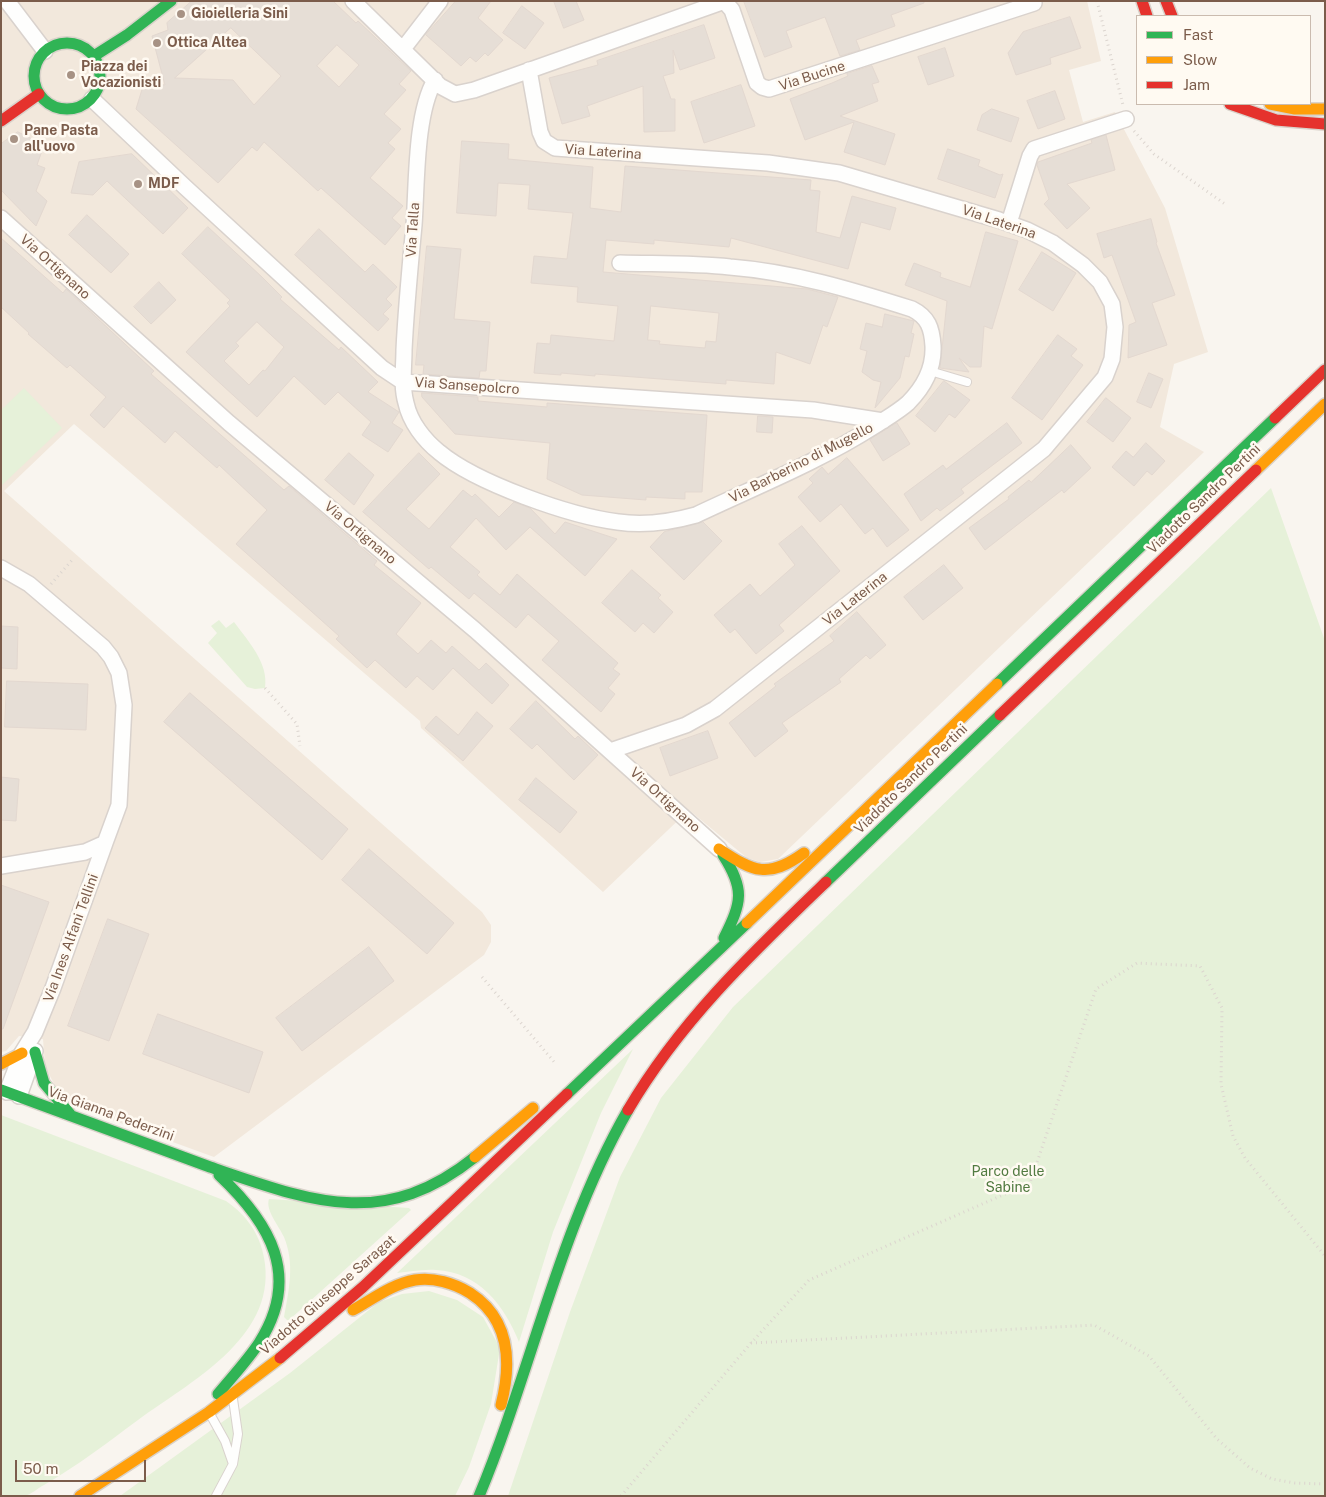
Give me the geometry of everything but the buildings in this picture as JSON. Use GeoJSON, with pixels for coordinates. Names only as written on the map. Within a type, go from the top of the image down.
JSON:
{"type":"FeatureCollection","features":[{"type":"Feature","properties":{"kind":"main road"},"geometry":{"type":"LineString","coordinates":[[94,56],[127,35],[172,1]]}},
{"type":"Feature","properties":{"kind":"main road"},"geometry":{"type":"LineString","coordinates":[[1142,1],[1148,15]]}},
{"type":"Feature","properties":{"kind":"main road"},"geometry":{"type":"LineString","coordinates":[[1166,1],[1172,15]]}},
{"type":"Feature","properties":{"kind":"main road"},"geometry":{"type":"LineString","coordinates":[[59,44],[76,44],[85,48],[94,56],[98,63],[100,82],[92,99],[78,108],[61,109],[50,105],[39,94],[34,79],[34,69],[45,51],[59,44]]}},
{"type":"Feature","properties":{"kind":"main road"},"geometry":{"type":"LineString","coordinates":[[1,121],[39,94]]}},
{"type":"Feature","properties":{"kind":"main road"},"geometry":{"type":"LineString","coordinates":[[1233,105],[1274,121],[1302,125],[1325,124]]}},
{"type":"Feature","properties":{"kind":"main road"},"geometry":{"type":"LineString","coordinates":[[1275,105],[1295,109],[1325,109]]}},
{"type":"Feature","properties":{"kind":"main road","name":"Viadotto Sandro Pertini"},"geometry":{"type":"LineString","coordinates":[[573,1089],[1325,370]]}},
{"type":"Feature","properties":{"kind":"main road","name":"Viadotto Sandro Pertini"},"geometry":{"type":"LineString","coordinates":[[477,1496],[502,1440],[576,1221],[608,1147],[633,1102],[664,1053],[701,1007],[779,927],[1325,404]]}},
{"type":"Feature","properties":{"kind":"main road"},"geometry":{"type":"LineString","coordinates":[[719,849],[753,869],[779,870],[790,865],[839,826],[865,810]]}},
{"type":"Feature","properties":{"kind":"main road"},"geometry":{"type":"LineString","coordinates":[[718,951],[738,908],[740,890],[736,874],[719,849]]}},
{"type":"Feature","properties":{"kind":"main road"},"geometry":{"type":"LineString","coordinates":[[1,1064],[29,1053],[44,1083],[70,1114]]}},
{"type":"Feature","properties":{"kind":"main road","name":"Via Gianna Pederzini"},"geometry":{"type":"LineString","coordinates":[[9,1093],[210,1167],[321,1203],[359,1205],[389,1201],[412,1194],[452,1174],[532,1109],[546,1100],[573,1089]]}},
{"type":"Feature","properties":{"kind":"main road","name":"Viadotto Giuseppe Saragat"},"geometry":{"type":"LineString","coordinates":[[80,1496],[209,1412],[315,1329],[363,1287],[573,1089]]}},
{"type":"Feature","properties":{"kind":"main road"},"geometry":{"type":"LineString","coordinates":[[196,1421],[259,1343],[275,1310],[280,1284],[276,1252],[261,1218],[245,1198],[210,1167]]}},
{"type":"Feature","properties":{"kind":"main road"},"geometry":{"type":"LineString","coordinates":[[315,1329],[387,1290],[415,1280],[438,1281],[459,1287],[480,1299],[491,1309],[506,1337],[507,1373],[503,1400],[477,1496]]}},
{"type":"Feature","properties":{"kind":"street"},"geometry":{"type":"LineString","coordinates":[[7,1],[45,51]]}},
{"type":"Feature","properties":{"kind":"street"},"geometry":{"type":"LineString","coordinates":[[353,1],[450,93],[459,94],[529,70]]}},
{"type":"Feature","properties":{"kind":"street"},"geometry":{"type":"LineString","coordinates":[[402,49],[440,1]]}},
{"type":"Feature","properties":{"kind":"street","name":"Via Bucine"},"geometry":{"type":"LineString","coordinates":[[529,70],[726,2],[732,10],[757,83],[769,89],[1034,3]]}},
{"type":"Feature","properties":{"kind":"street","name":"Via Laterina"},"geometry":{"type":"LineString","coordinates":[[529,70],[540,132],[544,141],[555,148],[734,160],[820,170],[848,176],[1009,223],[1053,243],[1084,265],[1105,288],[1114,310],[1115,327],[1112,359],[1105,377],[1044,449],[726,702],[700,719],[610,751]]}},
{"type":"Feature","properties":{"kind":"street","name":"Via Talla"},"geometry":{"type":"LineString","coordinates":[[403,382],[420,140],[425,101],[435,80]]}},
{"type":"Feature","properties":{"kind":"street","name":"Via Sansepolcro"},"geometry":{"type":"LineString","coordinates":[[92,99],[382,368],[403,382],[813,410],[883,421]]}},
{"type":"Feature","properties":{"kind":"street"},"geometry":{"type":"LineString","coordinates":[[1009,223],[1030,156],[1034,149],[1126,119]]}},
{"type":"Feature","properties":{"kind":"street","name":"Via Ortignano"},"geometry":{"type":"LineString","coordinates":[[1,218],[230,423],[476,630],[719,849]]}},
{"type":"Feature","properties":{"kind":"street","name":"Via Barberino di Mugello"},"geometry":{"type":"LineString","coordinates":[[403,382],[408,410],[421,433],[440,453],[460,466],[480,477],[581,516],[619,523],[657,523],[696,515],[846,443],[907,404],[922,386],[930,370],[933,348],[930,329],[925,317],[912,309],[817,281],[777,273],[730,266],[620,262]]}},
{"type":"Feature","properties":{"kind":"street","name":"Via Ines Alfani Tellini"},"geometry":{"type":"LineString","coordinates":[[1,568],[29,584],[103,647],[111,657],[119,673],[124,705],[119,805],[29,1053],[9,1093]]}},
{"type":"Feature","properties":{"kind":"street"},"geometry":{"type":"LineString","coordinates":[[1,866],[85,852],[105,843]]}},
{"type":"Feature","properties":{"kind":"lane"},"geometry":{"type":"LineString","coordinates":[[930,370],[967,382]]}},
{"type":"Feature","properties":{"kind":"lane"},"geometry":{"type":"LineString","coordinates":[[216,1496],[233,1464],[238,1434],[232,1394]]}},
{"type":"Feature","properties":{"kind":"lane"},"geometry":{"type":"LineString","coordinates":[[209,1412],[221,1432],[233,1464]]}},
{"type":"Feature","properties":{"kind":"path"},"geometry":{"type":"LineString","coordinates":[[51,584],[73,559]]}},
{"type":"Feature","properties":{"kind":"path"},"geometry":{"type":"LineString","coordinates":[[266,688],[298,724],[300,746]]}},
{"type":"Feature","properties":{"kind":"path"},"geometry":{"type":"LineString","coordinates":[[621,1496],[751,1343],[809,1280],[1030,1183],[1096,989],[1138,963],[1200,966],[1222,1008],[1221,1084],[1225,1110],[1233,1136],[1245,1158],[1325,1256]]}},
{"type":"Feature","properties":{"kind":"path"},"geometry":{"type":"LineString","coordinates":[[482,977],[555,1063]]}},
{"type":"Feature","properties":{"kind":"path"},"geometry":{"type":"LineString","coordinates":[[751,1343],[1094,1325],[1149,1356],[1217,1439],[1250,1468],[1272,1479],[1295,1483],[1325,1484]]}},
{"type":"Feature","properties":{"kind":"shaded area"},"geometry":{"type":"Polygon","coordinates":[[[1,1],[1087,1],[1101,61],[1069,70],[1083,122],[1115,112],[1165,208],[1208,352],[1174,364],[1160,427],[1204,452],[778,859],[760,862],[747,858],[689,810],[603,892],[421,728],[420,721],[74,424],[4,491],[482,912],[491,925],[491,942],[484,955],[214,1157],[82,1109],[58,1092],[45,1066],[43,1039],[19,1036],[6,1051],[1,1052],[1,1]]]}},
{"type":"Feature","properties":{"kind":"green space"},"geometry":{"type":"Polygon","coordinates":[[[24,388],[62,428],[1,486],[1,410],[24,388]]]}},
{"type":"Feature","properties":{"kind":"green space","name":"Parco delle Sabine"},"geometry":{"type":"Polygon","coordinates":[[[1271,488],[1325,641],[1325,1496],[508,1496],[570,1312],[620,1177],[661,1098],[733,1007],[1271,488]]]}},
{"type":"Feature","properties":{"kind":"green space"},"geometry":{"type":"Polygon","coordinates":[[[219,620],[226,628],[234,622],[251,645],[264,670],[265,688],[255,689],[247,687],[208,643],[217,633],[211,626],[219,620]]]}},
{"type":"Feature","properties":{"kind":"green space"},"geometry":{"type":"Polygon","coordinates":[[[633,1049],[601,1113],[553,1232],[519,1342],[506,1315],[497,1303],[477,1284],[465,1277],[451,1272],[436,1270],[397,1273],[633,1049]]]}},
{"type":"Feature","properties":{"kind":"green space"},"geometry":{"type":"Polygon","coordinates":[[[1,1115],[226,1201],[241,1213],[253,1228],[261,1245],[265,1264],[264,1291],[256,1315],[242,1336],[224,1356],[203,1374],[80,1462],[32,1493],[21,1496],[1,1496],[1,1115]]]}},
{"type":"Feature","properties":{"kind":"green space"},"geometry":{"type":"Polygon","coordinates":[[[269,1199],[409,1208],[411,1210],[288,1321],[284,1317],[290,1277],[289,1257],[284,1237],[269,1208],[269,1199]]]}},
{"type":"Feature","properties":{"kind":"green space"},"geometry":{"type":"Polygon","coordinates":[[[429,1291],[457,1300],[483,1317],[500,1348],[491,1404],[469,1467],[455,1496],[120,1496],[290,1373],[379,1302],[402,1294],[429,1291]]]}},
{"type":"Feature","properties":{"kind":"traffic: fast"},"geometry":{"type":"LineString","coordinates":[[94,56],[127,35],[171,1]]}},
{"type":"Feature","properties":{"kind":"traffic: fast"},"geometry":{"type":"LineString","coordinates":[[60,43],[74,43],[86,48],[95,57],[100,69],[100,76],[98,89],[91,100],[74,109],[60,109],[48,104],[39,95],[34,83],[34,69],[39,57],[48,48],[60,43]]}},
{"type":"Feature","properties":{"kind":"traffic: fast"},"geometry":{"type":"LineString","coordinates":[[997,684],[1275,418]]}},
{"type":"Feature","properties":{"kind":"traffic: fast"},"geometry":{"type":"LineString","coordinates":[[826,882],[1000,715]]}},
{"type":"Feature","properties":{"kind":"traffic: fast"},"geometry":{"type":"LineString","coordinates":[[723,855],[735,877],[739,896],[735,915],[724,938]]}},
{"type":"Feature","properties":{"kind":"traffic: fast"},"geometry":{"type":"LineString","coordinates":[[567,1094],[747,923]]}},
{"type":"Feature","properties":{"kind":"traffic: fast"},"geometry":{"type":"LineString","coordinates":[[35,1052],[44,1083],[70,1114]]}},
{"type":"Feature","properties":{"kind":"traffic: fast"},"geometry":{"type":"LineString","coordinates":[[1,1090],[210,1167]]}},
{"type":"Feature","properties":{"kind":"traffic: fast"},"geometry":{"type":"LineString","coordinates":[[479,1496],[498,1448],[583,1203],[604,1156],[628,1110]]}},
{"type":"Feature","properties":{"kind":"traffic: fast"},"geometry":{"type":"LineString","coordinates":[[210,1167],[281,1190],[314,1198],[346,1202],[377,1202],[409,1195],[441,1180],[475,1157]]}},
{"type":"Feature","properties":{"kind":"traffic: fast"},"geometry":{"type":"LineString","coordinates":[[218,1394],[254,1350],[272,1319],[278,1295],[279,1273],[274,1252],[253,1212],[219,1175]]}},
{"type":"Feature","properties":{"kind":"traffic: slow"},"geometry":{"type":"LineString","coordinates":[[1275,105],[1295,109],[1325,109]]}},
{"type":"Feature","properties":{"kind":"traffic: slow"},"geometry":{"type":"LineString","coordinates":[[1256,470],[1325,404]]}},
{"type":"Feature","properties":{"kind":"traffic: slow"},"geometry":{"type":"LineString","coordinates":[[747,923],[997,684]]}},
{"type":"Feature","properties":{"kind":"traffic: slow"},"geometry":{"type":"LineString","coordinates":[[719,849],[742,863],[761,869],[780,867],[804,853]]}},
{"type":"Feature","properties":{"kind":"traffic: slow"},"geometry":{"type":"LineString","coordinates":[[1,1064],[22,1053]]}},
{"type":"Feature","properties":{"kind":"traffic: slow"},"geometry":{"type":"LineString","coordinates":[[475,1157],[533,1108]]}},
{"type":"Feature","properties":{"kind":"traffic: slow"},"geometry":{"type":"LineString","coordinates":[[353,1310],[391,1288],[415,1280],[429,1279],[443,1282],[457,1286],[470,1293],[493,1315],[505,1343],[507,1358],[501,1405]]}},
{"type":"Feature","properties":{"kind":"traffic: slow"},"geometry":{"type":"LineString","coordinates":[[80,1496],[209,1412],[280,1358]]}},
{"type":"Feature","properties":{"kind":"traffic: jam"},"geometry":{"type":"LineString","coordinates":[[1142,1],[1147,15]]}},
{"type":"Feature","properties":{"kind":"traffic: jam"},"geometry":{"type":"LineString","coordinates":[[1166,1],[1172,15]]}},
{"type":"Feature","properties":{"kind":"traffic: jam"},"geometry":{"type":"LineString","coordinates":[[1,121],[39,94]]}},
{"type":"Feature","properties":{"kind":"traffic: jam"},"geometry":{"type":"LineString","coordinates":[[1233,105],[1276,120],[1325,124]]}},
{"type":"Feature","properties":{"kind":"traffic: jam"},"geometry":{"type":"LineString","coordinates":[[1275,418],[1325,370]]}},
{"type":"Feature","properties":{"kind":"traffic: jam"},"geometry":{"type":"LineString","coordinates":[[1000,715],[1256,470]]}},
{"type":"Feature","properties":{"kind":"traffic: jam"},"geometry":{"type":"LineString","coordinates":[[628,1110],[648,1078],[694,1017],[745,961],[826,882]]}},
{"type":"Feature","properties":{"kind":"traffic: jam"},"geometry":{"type":"LineString","coordinates":[[280,1358],[363,1287],[567,1094]]}},
{"type":"Feature","properties":{"kind":"place","name":"Gioielleria Sini"},"geometry":{"type":"Point","coordinates":[181,14]}},
{"type":"Feature","properties":{"kind":"place","name":"Ottica Altea"},"geometry":{"type":"Point","coordinates":[157,43]}},
{"type":"Feature","properties":{"kind":"place","name":"Piazza dei Vocazionisti"},"geometry":{"type":"Point","coordinates":[71,75]}},
{"type":"Feature","properties":{"kind":"place","name":"Pane Pasta all'uovo"},"geometry":{"type":"Point","coordinates":[14,139]}},
{"type":"Feature","properties":{"kind":"place","name":"MDF"},"geometry":{"type":"Point","coordinates":[138,184]}}]}
